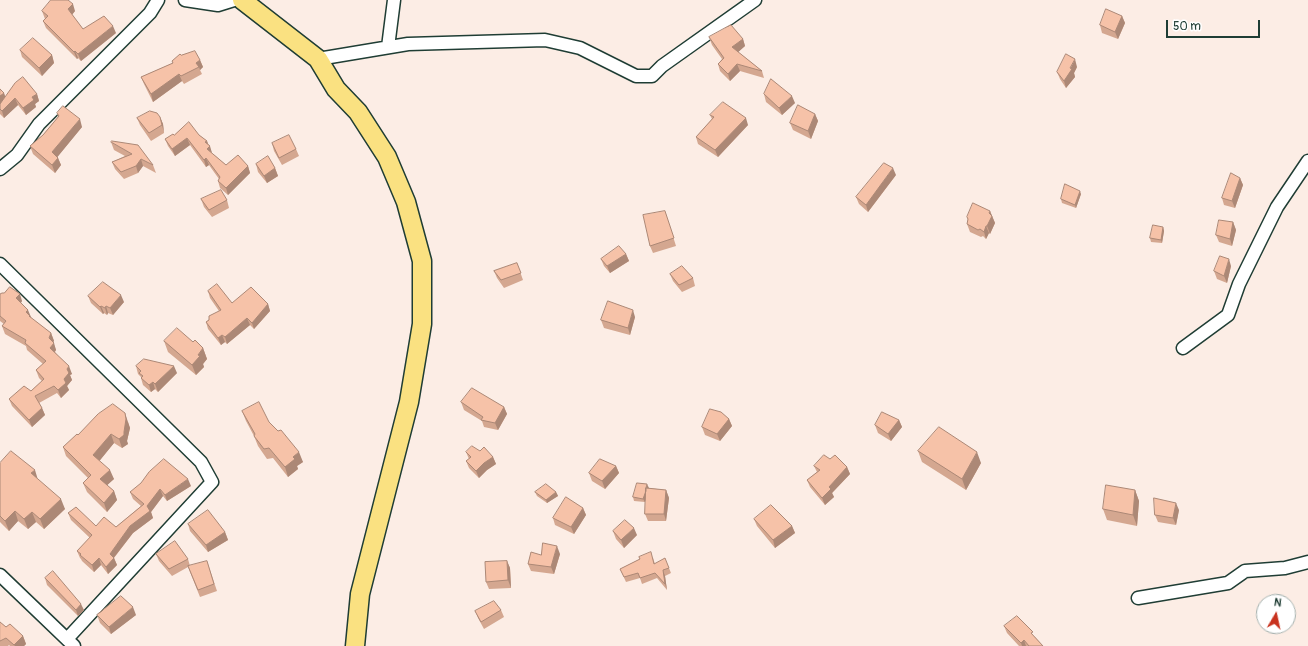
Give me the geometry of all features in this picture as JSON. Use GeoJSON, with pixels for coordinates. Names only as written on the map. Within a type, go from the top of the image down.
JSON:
{"type":"FeatureCollection","features":[{"type":"Feature","properties":{"kind":"highway"},"geometry":{"type":"LineString","coordinates":[[242,0],[318,59],[336,89],[358,112],[387,157],[406,202],[422,261],[422,324],[409,402],[360,594],[355,646]]}},
{"type":"Feature","properties":{"kind":"street"},"geometry":{"type":"LineString","coordinates":[[0,170],[17,155],[39,124],[150,13],[158,0]]}},
{"type":"Feature","properties":{"kind":"street"},"geometry":{"type":"LineString","coordinates":[[185,0],[218,5],[234,0]]}},
{"type":"Feature","properties":{"kind":"street"},"geometry":{"type":"LineString","coordinates":[[388,47],[394,0]]}},
{"type":"Feature","properties":{"kind":"street"},"geometry":{"type":"LineString","coordinates":[[318,59],[408,44],[545,40],[580,48],[636,76],[652,76],[662,66],[754,0]]}},
{"type":"Feature","properties":{"kind":"street"},"geometry":{"type":"LineString","coordinates":[[1183,348],[1228,315],[1239,284],[1277,207],[1308,161]]}},
{"type":"Feature","properties":{"kind":"street"},"geometry":{"type":"LineString","coordinates":[[0,575],[70,642],[212,482],[201,462],[1,266]]}},
{"type":"Feature","properties":{"kind":"street"},"geometry":{"type":"LineString","coordinates":[[1138,598],[1228,583],[1245,571],[1285,568],[1308,562]]}},
{"type":"Feature","properties":{"kind":"building"},"geometry":{"type":"Polygon","coordinates":[[[51,0],[68,0],[73,4],[68,9],[83,29],[104,16],[113,26],[78,54],[75,51],[74,52],[43,21],[48,16],[42,11],[51,0]]]}},
{"type":"Feature","properties":{"kind":"building"},"geometry":{"type":"Polygon","coordinates":[[[1106,9],[1122,16],[1115,32],[1100,25],[1106,9]]]}},
{"type":"Feature","properties":{"kind":"building"},"geometry":{"type":"Polygon","coordinates":[[[731,25],[743,39],[732,47],[762,71],[737,64],[728,74],[718,64],[724,58],[709,37],[731,25]]]}},
{"type":"Feature","properties":{"kind":"building"},"geometry":{"type":"Polygon","coordinates":[[[33,38],[52,55],[39,68],[20,50],[33,38]]]}},
{"type":"Feature","properties":{"kind":"building"},"geometry":{"type":"Polygon","coordinates":[[[195,51],[200,60],[196,63],[199,67],[181,76],[179,74],[151,94],[141,77],[173,63],[172,61],[180,54],[195,51]]]}},
{"type":"Feature","properties":{"kind":"building"},"geometry":{"type":"Polygon","coordinates":[[[1066,54],[1075,59],[1070,68],[1072,69],[1064,81],[1057,72],[1066,54]]]}},
{"type":"Feature","properties":{"kind":"building"},"geometry":{"type":"Polygon","coordinates":[[[23,77],[37,94],[32,97],[34,100],[23,108],[15,98],[2,111],[0,109],[0,104],[15,83],[23,77]]]}},
{"type":"Feature","properties":{"kind":"building"},"geometry":{"type":"Polygon","coordinates":[[[771,79],[792,96],[779,108],[764,94],[771,79]]]}},
{"type":"Feature","properties":{"kind":"building"},"geometry":{"type":"Polygon","coordinates":[[[0,89],[4,93],[0,96],[0,89]]]}},
{"type":"Feature","properties":{"kind":"building"},"geometry":{"type":"Polygon","coordinates":[[[723,102],[746,118],[715,150],[696,137],[714,117],[710,115],[723,102]]]}},
{"type":"Feature","properties":{"kind":"building"},"geometry":{"type":"Polygon","coordinates":[[[798,105],[815,114],[808,131],[790,123],[798,105]]]}},
{"type":"Feature","properties":{"kind":"building"},"geometry":{"type":"Polygon","coordinates":[[[63,106],[80,119],[52,152],[58,158],[52,165],[30,146],[43,135],[59,116],[57,113],[63,106]]]}},
{"type":"Feature","properties":{"kind":"building"},"geometry":{"type":"Polygon","coordinates":[[[150,111],[157,113],[160,117],[162,125],[149,133],[137,118],[150,111]]]}},
{"type":"Feature","properties":{"kind":"building"},"geometry":{"type":"Polygon","coordinates":[[[189,122],[199,135],[207,141],[205,142],[210,146],[207,149],[226,165],[238,155],[248,166],[226,188],[218,181],[220,177],[206,158],[204,160],[187,138],[172,149],[165,139],[173,134],[174,135],[189,122]]]}},
{"type":"Feature","properties":{"kind":"building"},"geometry":{"type":"Polygon","coordinates":[[[289,135],[296,149],[279,158],[272,143],[289,135]]]}},
{"type":"Feature","properties":{"kind":"building"},"geometry":{"type":"Polygon","coordinates":[[[111,142],[138,145],[153,165],[141,159],[136,166],[121,172],[112,162],[132,154],[111,142]]]}},
{"type":"Feature","properties":{"kind":"building"},"geometry":{"type":"Polygon","coordinates":[[[268,156],[275,168],[264,176],[256,164],[268,156]]]}},
{"type":"Feature","properties":{"kind":"building"},"geometry":{"type":"Polygon","coordinates":[[[884,163],[893,168],[866,205],[856,197],[884,163]]]}},
{"type":"Feature","properties":{"kind":"building"},"geometry":{"type":"Polygon","coordinates":[[[1231,173],[1240,178],[1232,201],[1222,198],[1231,173]]]}},
{"type":"Feature","properties":{"kind":"building"},"geometry":{"type":"Polygon","coordinates":[[[1065,184],[1080,191],[1075,205],[1061,199],[1065,184]]]}},
{"type":"Feature","properties":{"kind":"building"},"geometry":{"type":"Polygon","coordinates":[[[221,190],[227,200],[209,210],[201,199],[221,190]]]}},
{"type":"Feature","properties":{"kind":"building"},"geometry":{"type":"Polygon","coordinates":[[[973,203],[990,211],[989,213],[992,216],[984,232],[967,224],[967,217],[973,203]]]}},
{"type":"Feature","properties":{"kind":"building"},"geometry":{"type":"Polygon","coordinates":[[[665,211],[674,238],[650,246],[643,215],[665,211]]]}},
{"type":"Feature","properties":{"kind":"building"},"geometry":{"type":"Polygon","coordinates":[[[1219,220],[1233,222],[1230,239],[1216,235],[1219,220]]]}},
{"type":"Feature","properties":{"kind":"building"},"geometry":{"type":"Polygon","coordinates":[[[1153,225],[1163,227],[1161,240],[1150,238],[1153,225]]]}},
{"type":"Feature","properties":{"kind":"building"},"geometry":{"type":"Polygon","coordinates":[[[619,246],[626,254],[607,266],[601,259],[619,246]]]}},
{"type":"Feature","properties":{"kind":"building"},"geometry":{"type":"Polygon","coordinates":[[[1220,256],[1229,259],[1224,276],[1214,271],[1220,256]]]}},
{"type":"Feature","properties":{"kind":"building"},"geometry":{"type":"Polygon","coordinates":[[[517,263],[521,273],[501,280],[494,271],[517,263]]]}},
{"type":"Feature","properties":{"kind":"building"},"geometry":{"type":"Polygon","coordinates":[[[682,266],[693,278],[679,285],[670,274],[682,266]]]}},
{"type":"Feature","properties":{"kind":"building"},"geometry":{"type":"Polygon","coordinates":[[[103,282],[121,295],[110,308],[106,306],[105,308],[100,307],[88,296],[103,282]]]}},
{"type":"Feature","properties":{"kind":"building"},"geometry":{"type":"Polygon","coordinates":[[[217,284],[232,303],[251,287],[268,304],[252,323],[247,318],[225,337],[222,335],[218,338],[206,322],[209,320],[209,316],[221,310],[208,291],[217,284]]]}},
{"type":"Feature","properties":{"kind":"building"},"geometry":{"type":"Polygon","coordinates":[[[10,287],[20,294],[16,298],[28,310],[26,312],[29,316],[51,333],[49,338],[54,343],[50,348],[69,366],[67,369],[69,373],[64,379],[66,383],[58,390],[54,386],[35,396],[42,408],[29,420],[9,399],[24,386],[31,391],[44,379],[36,370],[46,361],[25,343],[26,340],[2,326],[6,321],[0,316],[0,294],[4,293],[10,287]]]}},
{"type":"Feature","properties":{"kind":"building"},"geometry":{"type":"Polygon","coordinates":[[[608,301],[633,310],[628,328],[601,320],[608,301]]]}},
{"type":"Feature","properties":{"kind":"building"},"geometry":{"type":"Polygon","coordinates":[[[177,328],[193,342],[195,340],[203,348],[198,355],[200,356],[192,365],[164,341],[177,328]]]}},
{"type":"Feature","properties":{"kind":"building"},"geometry":{"type":"Polygon","coordinates":[[[144,359],[174,366],[155,384],[153,382],[149,385],[141,378],[143,376],[139,373],[141,371],[136,366],[144,359]]]}},
{"type":"Feature","properties":{"kind":"building"},"geometry":{"type":"Polygon","coordinates":[[[472,388],[504,407],[495,423],[481,420],[483,417],[461,402],[472,388]]]}},
{"type":"Feature","properties":{"kind":"building"},"geometry":{"type":"Polygon","coordinates":[[[259,402],[269,422],[278,431],[281,430],[299,452],[293,457],[295,459],[285,467],[269,448],[264,449],[254,436],[255,434],[242,411],[259,402]]]}},
{"type":"Feature","properties":{"kind":"building"},"geometry":{"type":"Polygon","coordinates":[[[113,404],[125,413],[126,419],[124,435],[119,439],[111,434],[93,455],[110,470],[100,479],[114,491],[104,503],[83,483],[91,475],[63,447],[77,434],[78,435],[98,414],[113,404]]]}},
{"type":"Feature","properties":{"kind":"building"},"geometry":{"type":"Polygon","coordinates":[[[710,409],[721,412],[729,419],[717,434],[702,427],[710,409]]]}},
{"type":"Feature","properties":{"kind":"building"},"geometry":{"type":"Polygon","coordinates":[[[882,412],[899,420],[888,434],[875,425],[882,412]]]}},
{"type":"Feature","properties":{"kind":"building"},"geometry":{"type":"Polygon","coordinates":[[[939,427],[977,452],[962,479],[918,451],[939,427]]]}},
{"type":"Feature","properties":{"kind":"building"},"geometry":{"type":"Polygon","coordinates":[[[472,446],[480,451],[484,447],[493,457],[476,471],[466,461],[471,457],[466,452],[472,446]]]}},
{"type":"Feature","properties":{"kind":"building"},"geometry":{"type":"Polygon","coordinates":[[[11,451],[35,470],[31,473],[61,499],[40,519],[32,512],[24,519],[15,511],[5,521],[0,516],[0,463],[11,451]]]}},
{"type":"Feature","properties":{"kind":"building"},"geometry":{"type":"Polygon","coordinates":[[[824,455],[830,459],[835,455],[847,467],[829,487],[831,489],[822,498],[807,480],[820,470],[814,466],[824,455]]]}},
{"type":"Feature","properties":{"kind":"building"},"geometry":{"type":"Polygon","coordinates":[[[164,459],[188,479],[165,495],[160,489],[147,506],[150,511],[130,526],[110,554],[114,558],[106,567],[99,558],[92,565],[77,551],[92,535],[68,513],[76,507],[96,526],[104,517],[116,527],[144,504],[130,492],[141,483],[149,472],[164,459]]]}},
{"type":"Feature","properties":{"kind":"building"},"geometry":{"type":"Polygon","coordinates":[[[600,459],[616,466],[602,481],[589,473],[600,459]]]}},
{"type":"Feature","properties":{"kind":"building"},"geometry":{"type":"Polygon","coordinates":[[[637,483],[647,484],[643,499],[633,497],[637,483]]]}},
{"type":"Feature","properties":{"kind":"building"},"geometry":{"type":"Polygon","coordinates":[[[546,484],[556,492],[546,500],[535,492],[546,484]]]}},
{"type":"Feature","properties":{"kind":"building"},"geometry":{"type":"Polygon","coordinates":[[[1106,485],[1135,490],[1133,515],[1103,509],[1106,485]]]}},
{"type":"Feature","properties":{"kind":"building"},"geometry":{"type":"Polygon","coordinates":[[[646,488],[666,490],[664,514],[645,514],[646,488]]]}},
{"type":"Feature","properties":{"kind":"building"},"geometry":{"type":"Polygon","coordinates":[[[566,497],[583,508],[571,527],[553,518],[566,497]]]}},
{"type":"Feature","properties":{"kind":"building"},"geometry":{"type":"Polygon","coordinates":[[[1154,498],[1176,503],[1173,518],[1155,515],[1154,498]]]}},
{"type":"Feature","properties":{"kind":"building"},"geometry":{"type":"Polygon","coordinates":[[[771,505],[792,526],[773,540],[754,519],[771,505]]]}},
{"type":"Feature","properties":{"kind":"building"},"geometry":{"type":"Polygon","coordinates":[[[208,510],[225,532],[206,545],[188,524],[208,510]]]}},
{"type":"Feature","properties":{"kind":"building"},"geometry":{"type":"Polygon","coordinates":[[[625,520],[634,528],[621,540],[613,531],[625,520]]]}},
{"type":"Feature","properties":{"kind":"building"},"geometry":{"type":"Polygon","coordinates":[[[175,541],[188,559],[169,569],[156,554],[175,541]]]}},
{"type":"Feature","properties":{"kind":"building"},"geometry":{"type":"Polygon","coordinates":[[[543,543],[557,546],[551,567],[528,564],[531,552],[541,555],[543,543]]]}},
{"type":"Feature","properties":{"kind":"building"},"geometry":{"type":"Polygon","coordinates":[[[651,552],[654,564],[665,558],[669,568],[663,570],[665,584],[655,573],[640,578],[638,573],[624,577],[620,569],[640,559],[639,557],[651,552]]]}},
{"type":"Feature","properties":{"kind":"building"},"geometry":{"type":"Polygon","coordinates":[[[207,561],[214,584],[198,590],[188,566],[207,561]]]}},
{"type":"Feature","properties":{"kind":"building"},"geometry":{"type":"Polygon","coordinates":[[[507,561],[508,580],[486,582],[485,562],[507,561]]]}},
{"type":"Feature","properties":{"kind":"building"},"geometry":{"type":"Polygon","coordinates":[[[53,571],[81,604],[76,610],[45,578],[53,571]]]}},
{"type":"Feature","properties":{"kind":"building"},"geometry":{"type":"Polygon","coordinates":[[[121,596],[133,607],[109,627],[97,615],[121,596]]]}},
{"type":"Feature","properties":{"kind":"building"},"geometry":{"type":"Polygon","coordinates":[[[494,601],[501,610],[481,622],[475,611],[494,601]]]}},
{"type":"Feature","properties":{"kind":"building"},"geometry":{"type":"Polygon","coordinates":[[[1017,616],[1033,632],[1031,633],[1043,646],[1029,646],[1024,640],[1021,643],[1004,626],[1017,616]]]}},
{"type":"Feature","properties":{"kind":"building"},"geometry":{"type":"Polygon","coordinates":[[[0,622],[6,627],[10,624],[23,636],[14,645],[6,638],[0,641],[0,622]]]}}]}
